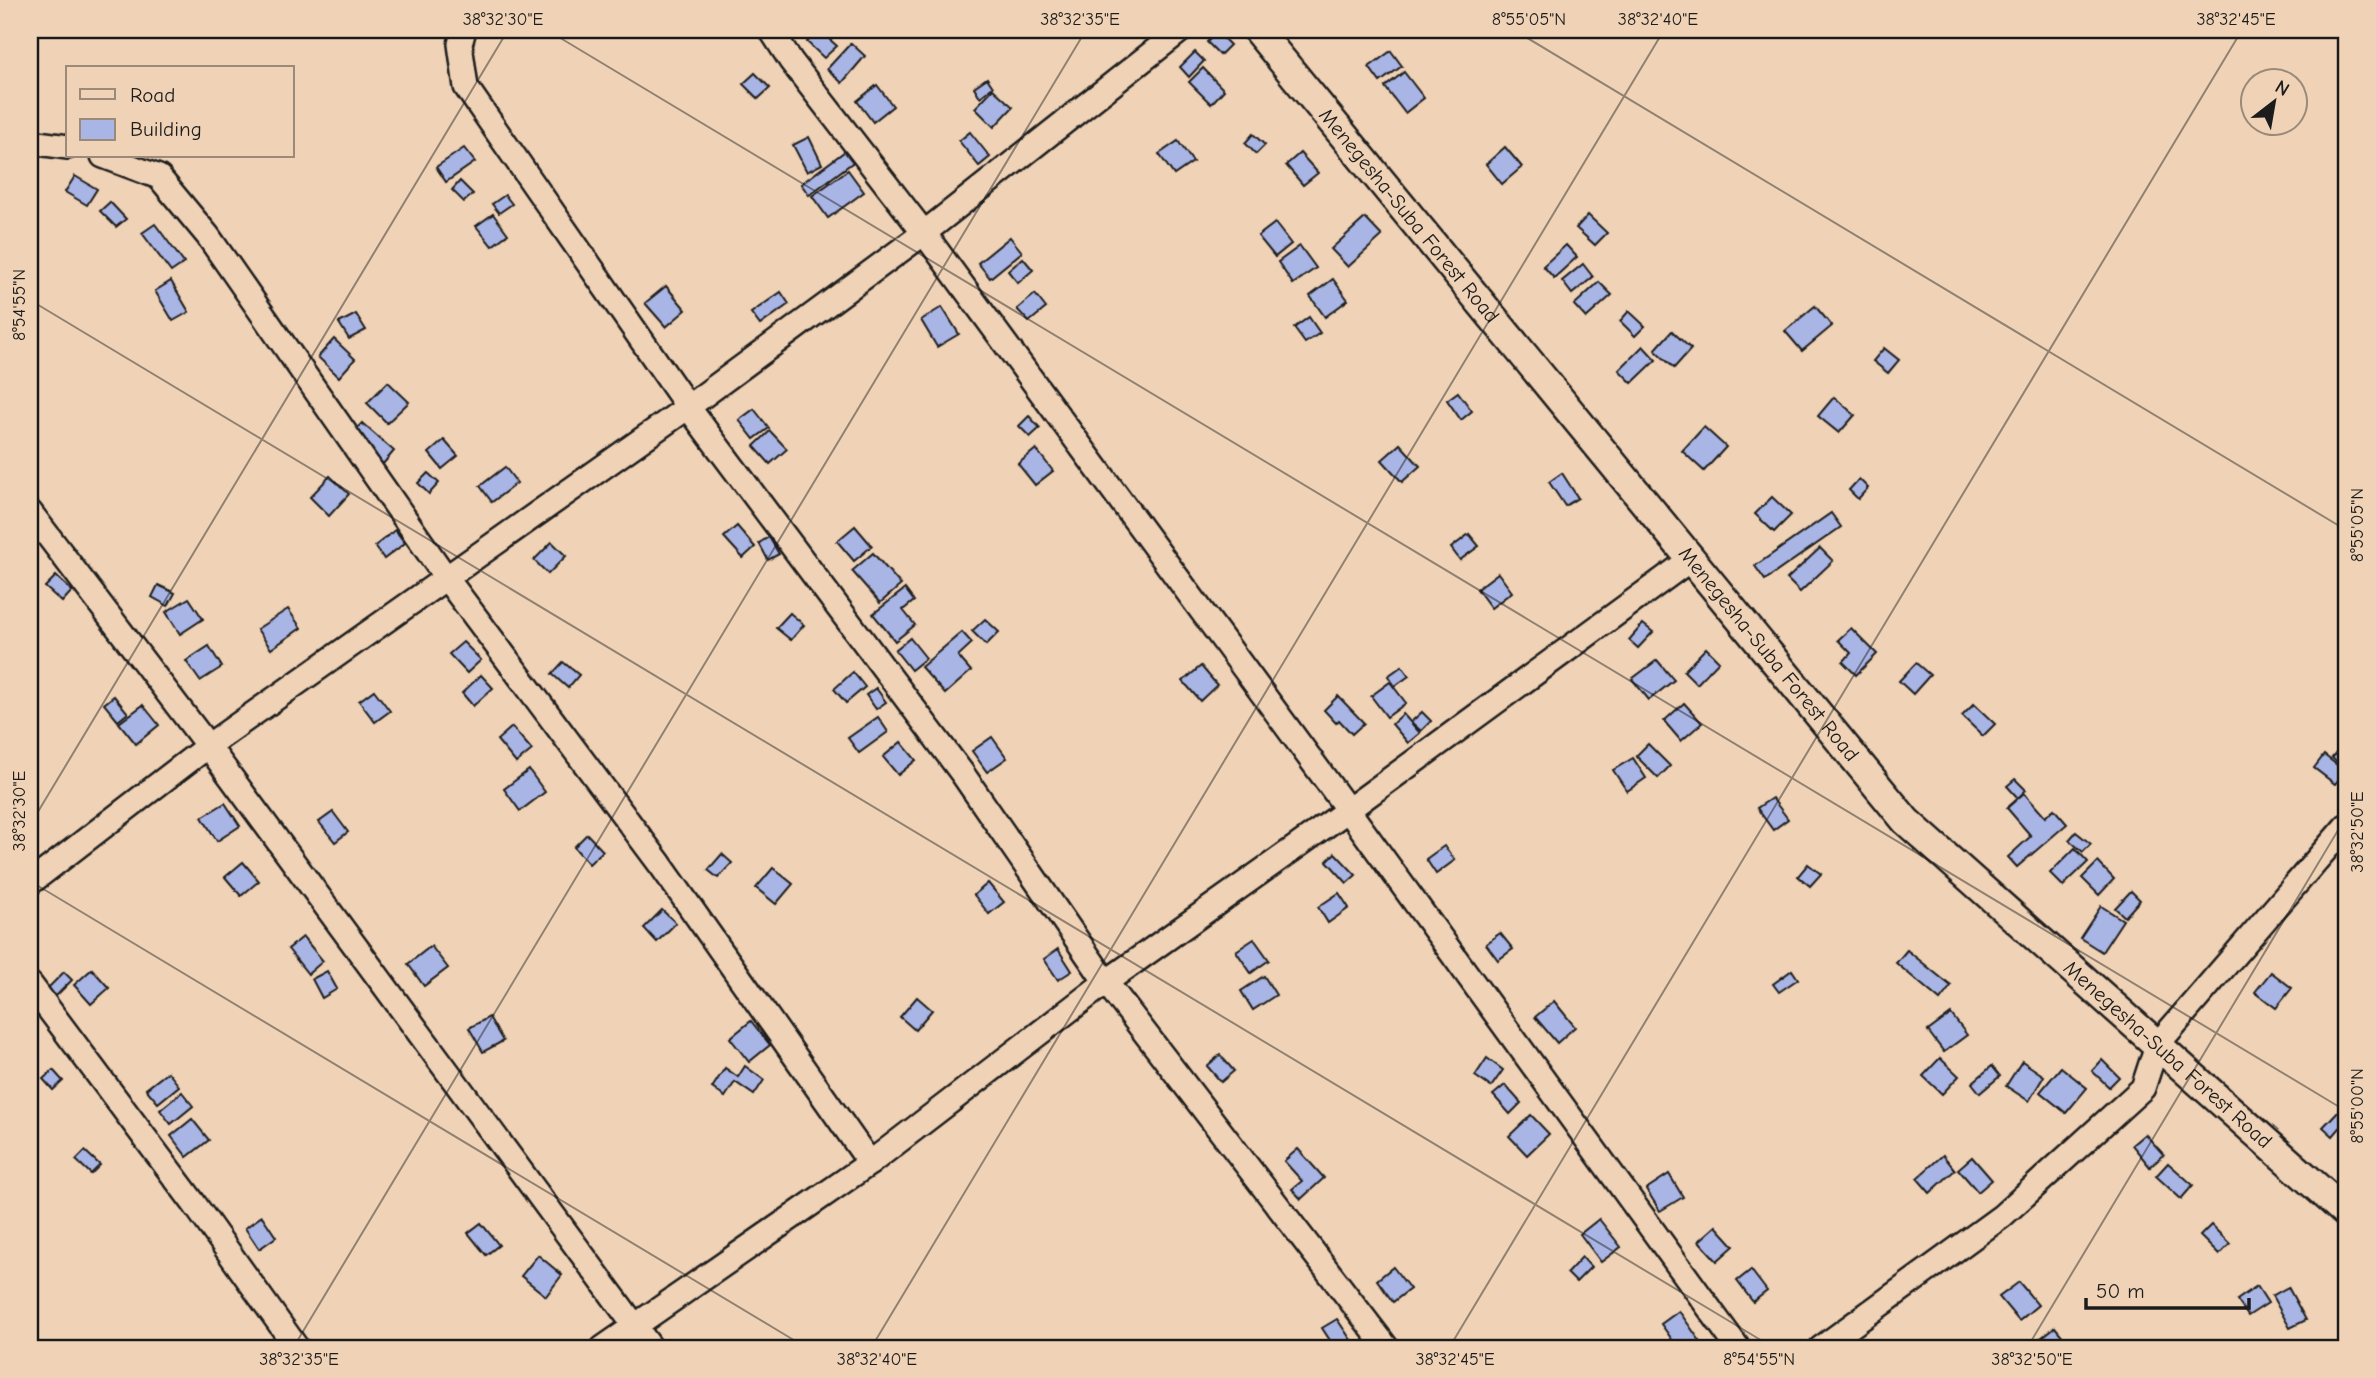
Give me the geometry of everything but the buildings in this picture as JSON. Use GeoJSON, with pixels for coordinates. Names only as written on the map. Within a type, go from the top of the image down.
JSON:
{"type":"FeatureCollection","features":[{"type":"Feature","properties":{"kind":"street"},"geometry":{"type":"LineString","coordinates":[[464,30],[460,44],[466,87],[688,407],[962,773],[1106,982],[1387,1348]]}},
{"type":"Feature","properties":{"kind":"street"},"geometry":{"type":"LineString","coordinates":[[771,30],[924,233],[1348,810],[1738,1348]]}},
{"type":"Feature","properties":{"kind":"street"},"geometry":{"type":"LineString","coordinates":[[30,883],[208,746],[688,407],[924,233],[1181,30]]}},
{"type":"Feature","properties":{"kind":"street","name":"Menegesha-Suba Forest Road"},"geometry":{"type":"LineString","coordinates":[[1257,30],[1906,821],[2346,1213]]}},
{"type":"Feature","properties":{"kind":"street"},"geometry":{"type":"LineString","coordinates":[[30,142],[66,147]]}},
{"type":"Feature","properties":{"kind":"street"},"geometry":{"type":"LineString","coordinates":[[108,158],[159,177],[208,236],[447,579],[660,864],[870,1164]]}},
{"type":"Feature","properties":{"kind":"street"},"geometry":{"type":"LineString","coordinates":[[30,512],[208,746],[651,1348]]}},
{"type":"Feature","properties":{"kind":"street"},"geometry":{"type":"LineString","coordinates":[[603,1348],[870,1164],[1106,982],[1348,810],[1691,559]]}},
{"type":"Feature","properties":{"kind":"street"},"geometry":{"type":"LineString","coordinates":[[1821,1348],[2012,1207],[2143,1088],[2157,1045],[2346,827]]}},
{"type":"Feature","properties":{"kind":"street"},"geometry":{"type":"LineString","coordinates":[[30,984],[193,1202],[297,1348]]}}]}
